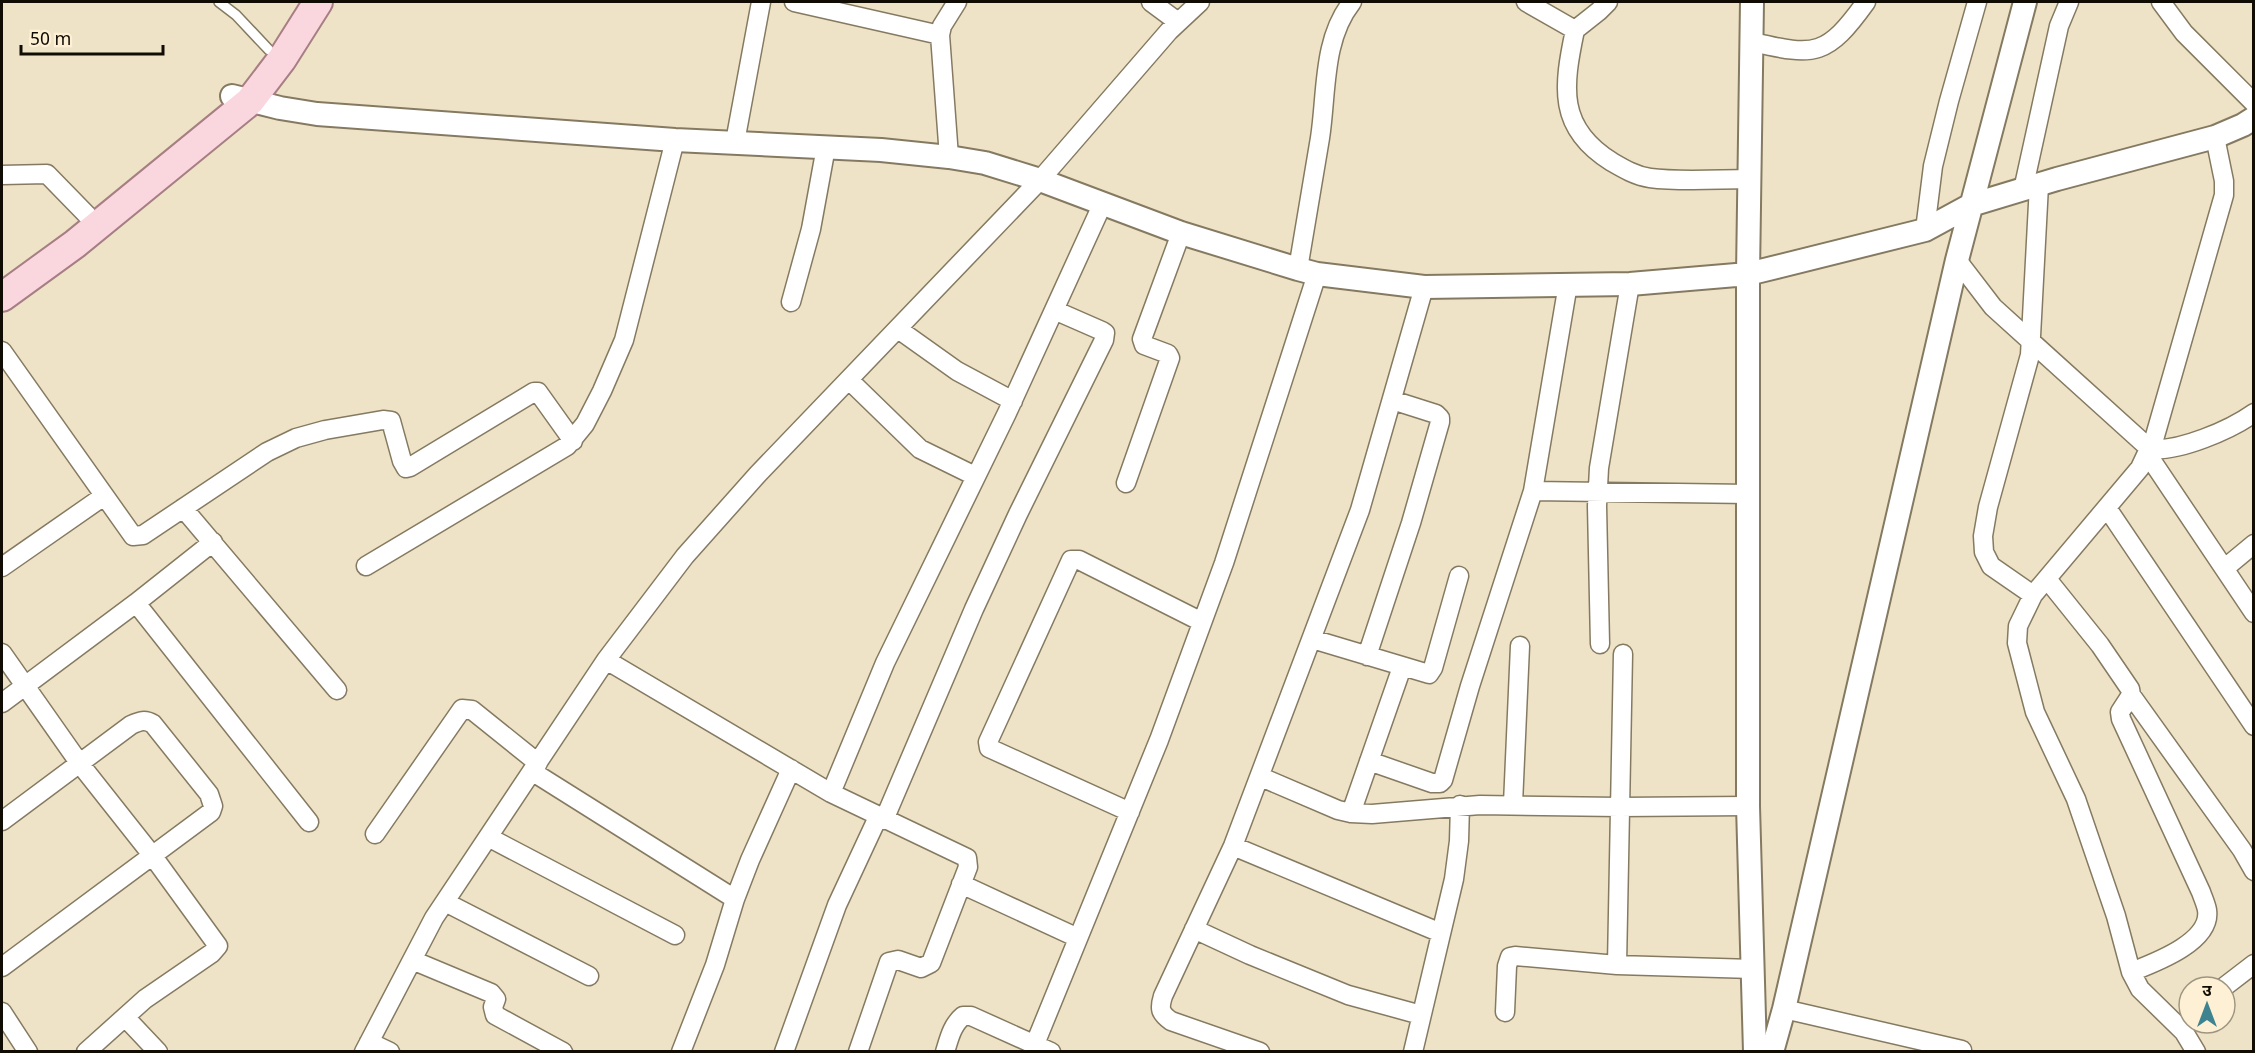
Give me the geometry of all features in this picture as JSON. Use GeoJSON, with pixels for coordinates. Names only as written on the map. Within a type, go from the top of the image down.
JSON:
{"type":"FeatureCollection","features":[{"type":"Feature","properties":{"kind":"main road"},"geometry":{"type":"LineString","coordinates":[[2,277],[241,98],[300,2]]}},
{"type":"Feature","properties":{"kind":"main road"},"geometry":{"type":"LineString","coordinates":[[2,297],[75,244],[241,98],[282,59],[318,2]]}},
{"type":"Feature","properties":{"kind":"street"},"geometry":{"type":"LineString","coordinates":[[735,142],[761,2]]}},
{"type":"Feature","properties":{"kind":"street"},"geometry":{"type":"LineString","coordinates":[[794,2],[939,35]]}},
{"type":"Feature","properties":{"kind":"street"},"geometry":{"type":"LineString","coordinates":[[949,157],[939,35],[957,2]]}},
{"type":"Feature","properties":{"kind":"street"},"geometry":{"type":"LineString","coordinates":[[1151,2],[1178,22]]}},
{"type":"Feature","properties":{"kind":"street"},"geometry":{"type":"LineString","coordinates":[[390,1052],[366,1047],[445,902],[606,660],[685,556],[758,474],[1040,180],[1178,22],[1200,2]]}},
{"type":"Feature","properties":{"kind":"street"},"geometry":{"type":"LineString","coordinates":[[945,1052],[957,1020],[963,1016],[971,1016],[1043,1048],[1078,938],[1130,812],[1227,552],[1307,271],[1329,63],[1334,35],[1344,11],[1352,2]]}},
{"type":"Feature","properties":{"kind":"street"},"geometry":{"type":"LineString","coordinates":[[1526,2],[1575,30]]}},
{"type":"Feature","properties":{"kind":"street"},"geometry":{"type":"LineString","coordinates":[[1608,2],[1575,30],[1568,63],[1567,91],[1571,119],[1580,137],[1604,157],[1626,171],[1648,178],[1750,179]]}},
{"type":"Feature","properties":{"kind":"street"},"geometry":{"type":"LineString","coordinates":[[1752,2],[1748,274],[1748,806],[1755,1052]]}},
{"type":"Feature","properties":{"kind":"street"},"geometry":{"type":"LineString","coordinates":[[1753,42],[1790,51],[1812,51],[1827,46],[1847,28],[1866,2]]}},
{"type":"Feature","properties":{"kind":"street"},"geometry":{"type":"LineString","coordinates":[[1925,230],[1933,166],[1977,2]]}},
{"type":"Feature","properties":{"kind":"street"},"geometry":{"type":"LineString","coordinates":[[1772,1052],[1784,1009],[1971,205],[2025,2]]}},
{"type":"Feature","properties":{"kind":"street"},"geometry":{"type":"LineString","coordinates":[[2033,595],[1991,566],[1984,552],[1983,536],[1988,507],[2027,369],[2031,339],[2031,187],[2059,26],[2069,2]]}},
{"type":"Feature","properties":{"kind":"street"},"geometry":{"type":"LineString","coordinates":[[2161,2],[2184,33],[2253,103]]}},
{"type":"Feature","properties":{"kind":"street"},"geometry":{"type":"LineString","coordinates":[[241,98],[317,114],[949,157],[985,163],[1040,180],[1181,233],[1307,271],[1424,287],[1630,284],[1748,274],[1925,230],[1971,205],[2215,137],[2244,125],[2253,118]]}},
{"type":"Feature","properties":{"kind":"street"},"geometry":{"type":"LineString","coordinates":[[2177,1015],[2140,989],[2131,972],[2116,916],[2076,799],[2035,712],[2017,643],[2018,626],[2033,595],[2140,468],[2149,452],[2224,195],[2224,181],[2215,137]]}},
{"type":"Feature","properties":{"kind":"street"},"geometry":{"type":"LineString","coordinates":[[366,566],[573,441],[602,391],[624,340],[675,140]]}},
{"type":"Feature","properties":{"kind":"street"},"geometry":{"type":"LineString","coordinates":[[791,302],[811,229],[826,147]]}},
{"type":"Feature","properties":{"kind":"street"},"geometry":{"type":"LineString","coordinates":[[2,175],[47,174],[87,214]]}},
{"type":"Feature","properties":{"kind":"street"},"geometry":{"type":"LineString","coordinates":[[831,793],[885,663],[1012,401],[1102,205]]}},
{"type":"Feature","properties":{"kind":"street"},"geometry":{"type":"LineString","coordinates":[[1126,483],[1170,358],[1168,354],[1144,345],[1142,339],[1181,233]]}},
{"type":"Feature","properties":{"kind":"street"},"geometry":{"type":"LineString","coordinates":[[1958,260],[1993,307],[2031,339],[2149,452],[2253,613]]}},
{"type":"Feature","properties":{"kind":"street"},"geometry":{"type":"LineString","coordinates":[[1369,761],[1432,783],[1440,783],[1443,780],[1470,686],[1533,491],[1568,284]]}},
{"type":"Feature","properties":{"kind":"street"},"geometry":{"type":"LineString","coordinates":[[1600,644],[1597,491],[1630,284]]}},
{"type":"Feature","properties":{"kind":"street"},"geometry":{"type":"LineString","coordinates":[[1260,1052],[1171,1021],[1161,1014],[1162,996],[1233,846],[1360,510],[1424,287]]}},
{"type":"Feature","properties":{"kind":"street"},"geometry":{"type":"LineString","coordinates":[[784,1052],[837,905],[881,818],[984,588],[1104,340],[1105,333],[1102,331],[1054,310]]}},
{"type":"Feature","properties":{"kind":"street"},"geometry":{"type":"LineString","coordinates":[[897,329],[957,371],[1012,401]]}},
{"type":"Feature","properties":{"kind":"street"},"geometry":{"type":"LineString","coordinates":[[2,351],[134,536],[143,535],[267,452],[296,438],[347,426],[383,420],[391,421],[406,468],[534,392],[543,395],[573,441]]}},
{"type":"Feature","properties":{"kind":"street"},"geometry":{"type":"LineString","coordinates":[[849,380],[920,449],[975,476]]}},
{"type":"Feature","properties":{"kind":"street"},"geometry":{"type":"LineString","coordinates":[[1367,656],[1411,523],[1440,422],[1436,414],[1392,400]]}},
{"type":"Feature","properties":{"kind":"street"},"geometry":{"type":"LineString","coordinates":[[2149,452],[2219,433],[2253,413]]}},
{"type":"Feature","properties":{"kind":"street"},"geometry":{"type":"LineString","coordinates":[[1533,491],[1749,494]]}},
{"type":"Feature","properties":{"kind":"street"},"geometry":{"type":"LineString","coordinates":[[2,567],[104,496]]}},
{"type":"Feature","properties":{"kind":"street"},"geometry":{"type":"LineString","coordinates":[[183,508],[337,690]]}},
{"type":"Feature","properties":{"kind":"street"},"geometry":{"type":"LineString","coordinates":[[2107,508],[2253,726]]}},
{"type":"Feature","properties":{"kind":"street"},"geometry":{"type":"LineString","coordinates":[[2,703],[213,542]]}},
{"type":"Feature","properties":{"kind":"street"},"geometry":{"type":"LineString","coordinates":[[2225,568],[2253,544]]}},
{"type":"Feature","properties":{"kind":"street"},"geometry":{"type":"LineString","coordinates":[[1130,812],[989,748],[988,742],[1071,560],[1079,560],[1202,622]]}},
{"type":"Feature","properties":{"kind":"street"},"geometry":{"type":"LineString","coordinates":[[1312,639],[1425,674],[1432,672],[1459,576]]}},
{"type":"Feature","properties":{"kind":"street"},"geometry":{"type":"LineString","coordinates":[[2047,579],[2100,645],[2130,689],[2131,695],[2242,850],[2253,871]]}},
{"type":"Feature","properties":{"kind":"street"},"geometry":{"type":"LineString","coordinates":[[136,603],[309,822]]}},
{"type":"Feature","properties":{"kind":"street"},"geometry":{"type":"LineString","coordinates":[[1513,804],[1520,646]]}},
{"type":"Feature","properties":{"kind":"street"},"geometry":{"type":"LineString","coordinates":[[2,653],[80,764],[152,855],[218,946],[212,953],[145,999],[86,1052]]}},
{"type":"Feature","properties":{"kind":"street"},"geometry":{"type":"LineString","coordinates":[[1617,965],[1623,654]]}},
{"type":"Feature","properties":{"kind":"street"},"geometry":{"type":"LineString","coordinates":[[606,660],[831,793],[967,858],[968,867],[931,963],[921,968],[898,960],[889,963],[858,1052]]}},
{"type":"Feature","properties":{"kind":"street"},"geometry":{"type":"LineString","coordinates":[[1352,813],[1402,667]]}},
{"type":"Feature","properties":{"kind":"street"},"geometry":{"type":"LineString","coordinates":[[2131,695],[2120,712],[2121,719],[2201,892],[2207,911],[2202,931],[2188,943],[2163,959],[2131,972]]}},
{"type":"Feature","properties":{"kind":"street"},"geometry":{"type":"LineString","coordinates":[[375,834],[462,709],[472,710],[535,768],[735,898]]}},
{"type":"Feature","properties":{"kind":"street"},"geometry":{"type":"LineString","coordinates":[[2,821],[132,725],[147,720],[153,724],[209,794],[213,806],[211,812],[2,967]]}},
{"type":"Feature","properties":{"kind":"street"},"geometry":{"type":"LineString","coordinates":[[681,1052],[715,965],[735,898],[791,769]]}},
{"type":"Feature","properties":{"kind":"street"},"geometry":{"type":"LineString","coordinates":[[1261,777],[1338,810],[1352,813],[1372,814],[1513,804],[1619,807],[1748,806]]}},
{"type":"Feature","properties":{"kind":"street"},"geometry":{"type":"LineString","coordinates":[[1414,1051],[1455,879],[1460,806]]}},
{"type":"Feature","properties":{"kind":"street"},"geometry":{"type":"LineString","coordinates":[[488,837],[675,935]]}},
{"type":"Feature","properties":{"kind":"street"},"geometry":{"type":"LineString","coordinates":[[1233,846],[1441,933]]}},
{"type":"Feature","properties":{"kind":"street"},"geometry":{"type":"LineString","coordinates":[[961,884],[1078,938]]}},
{"type":"Feature","properties":{"kind":"street"},"geometry":{"type":"LineString","coordinates":[[445,902],[589,976]]}},
{"type":"Feature","properties":{"kind":"street"},"geometry":{"type":"LineString","coordinates":[[1194,929],[1348,995],[1421,1015]]}},
{"type":"Feature","properties":{"kind":"street"},"geometry":{"type":"LineString","coordinates":[[1505,1012],[1507,966],[1510,957],[1515,956],[1617,965],[1753,969]]}},
{"type":"Feature","properties":{"kind":"street"},"geometry":{"type":"LineString","coordinates":[[412,960],[491,993],[496,999],[493,1007],[495,1015],[563,1052]]}},
{"type":"Feature","properties":{"kind":"street"},"geometry":{"type":"LineString","coordinates":[[2237,977],[2253,964]]}},
{"type":"Feature","properties":{"kind":"street"},"geometry":{"type":"LineString","coordinates":[[1784,1009],[1962,1050]]}},
{"type":"Feature","properties":{"kind":"street"},"geometry":{"type":"LineString","coordinates":[[2,1012],[28,1052]]}},
{"type":"Feature","properties":{"kind":"street"},"geometry":{"type":"LineString","coordinates":[[125,1017],[158,1052]]}},
{"type":"Feature","properties":{"kind":"street"},"geometry":{"type":"LineString","coordinates":[[2186,1035],[2196,1052]]}},
{"type":"Feature","properties":{"kind":"lane"},"geometry":{"type":"LineString","coordinates":[[219,2],[236,15],[269,50]]}}]}
